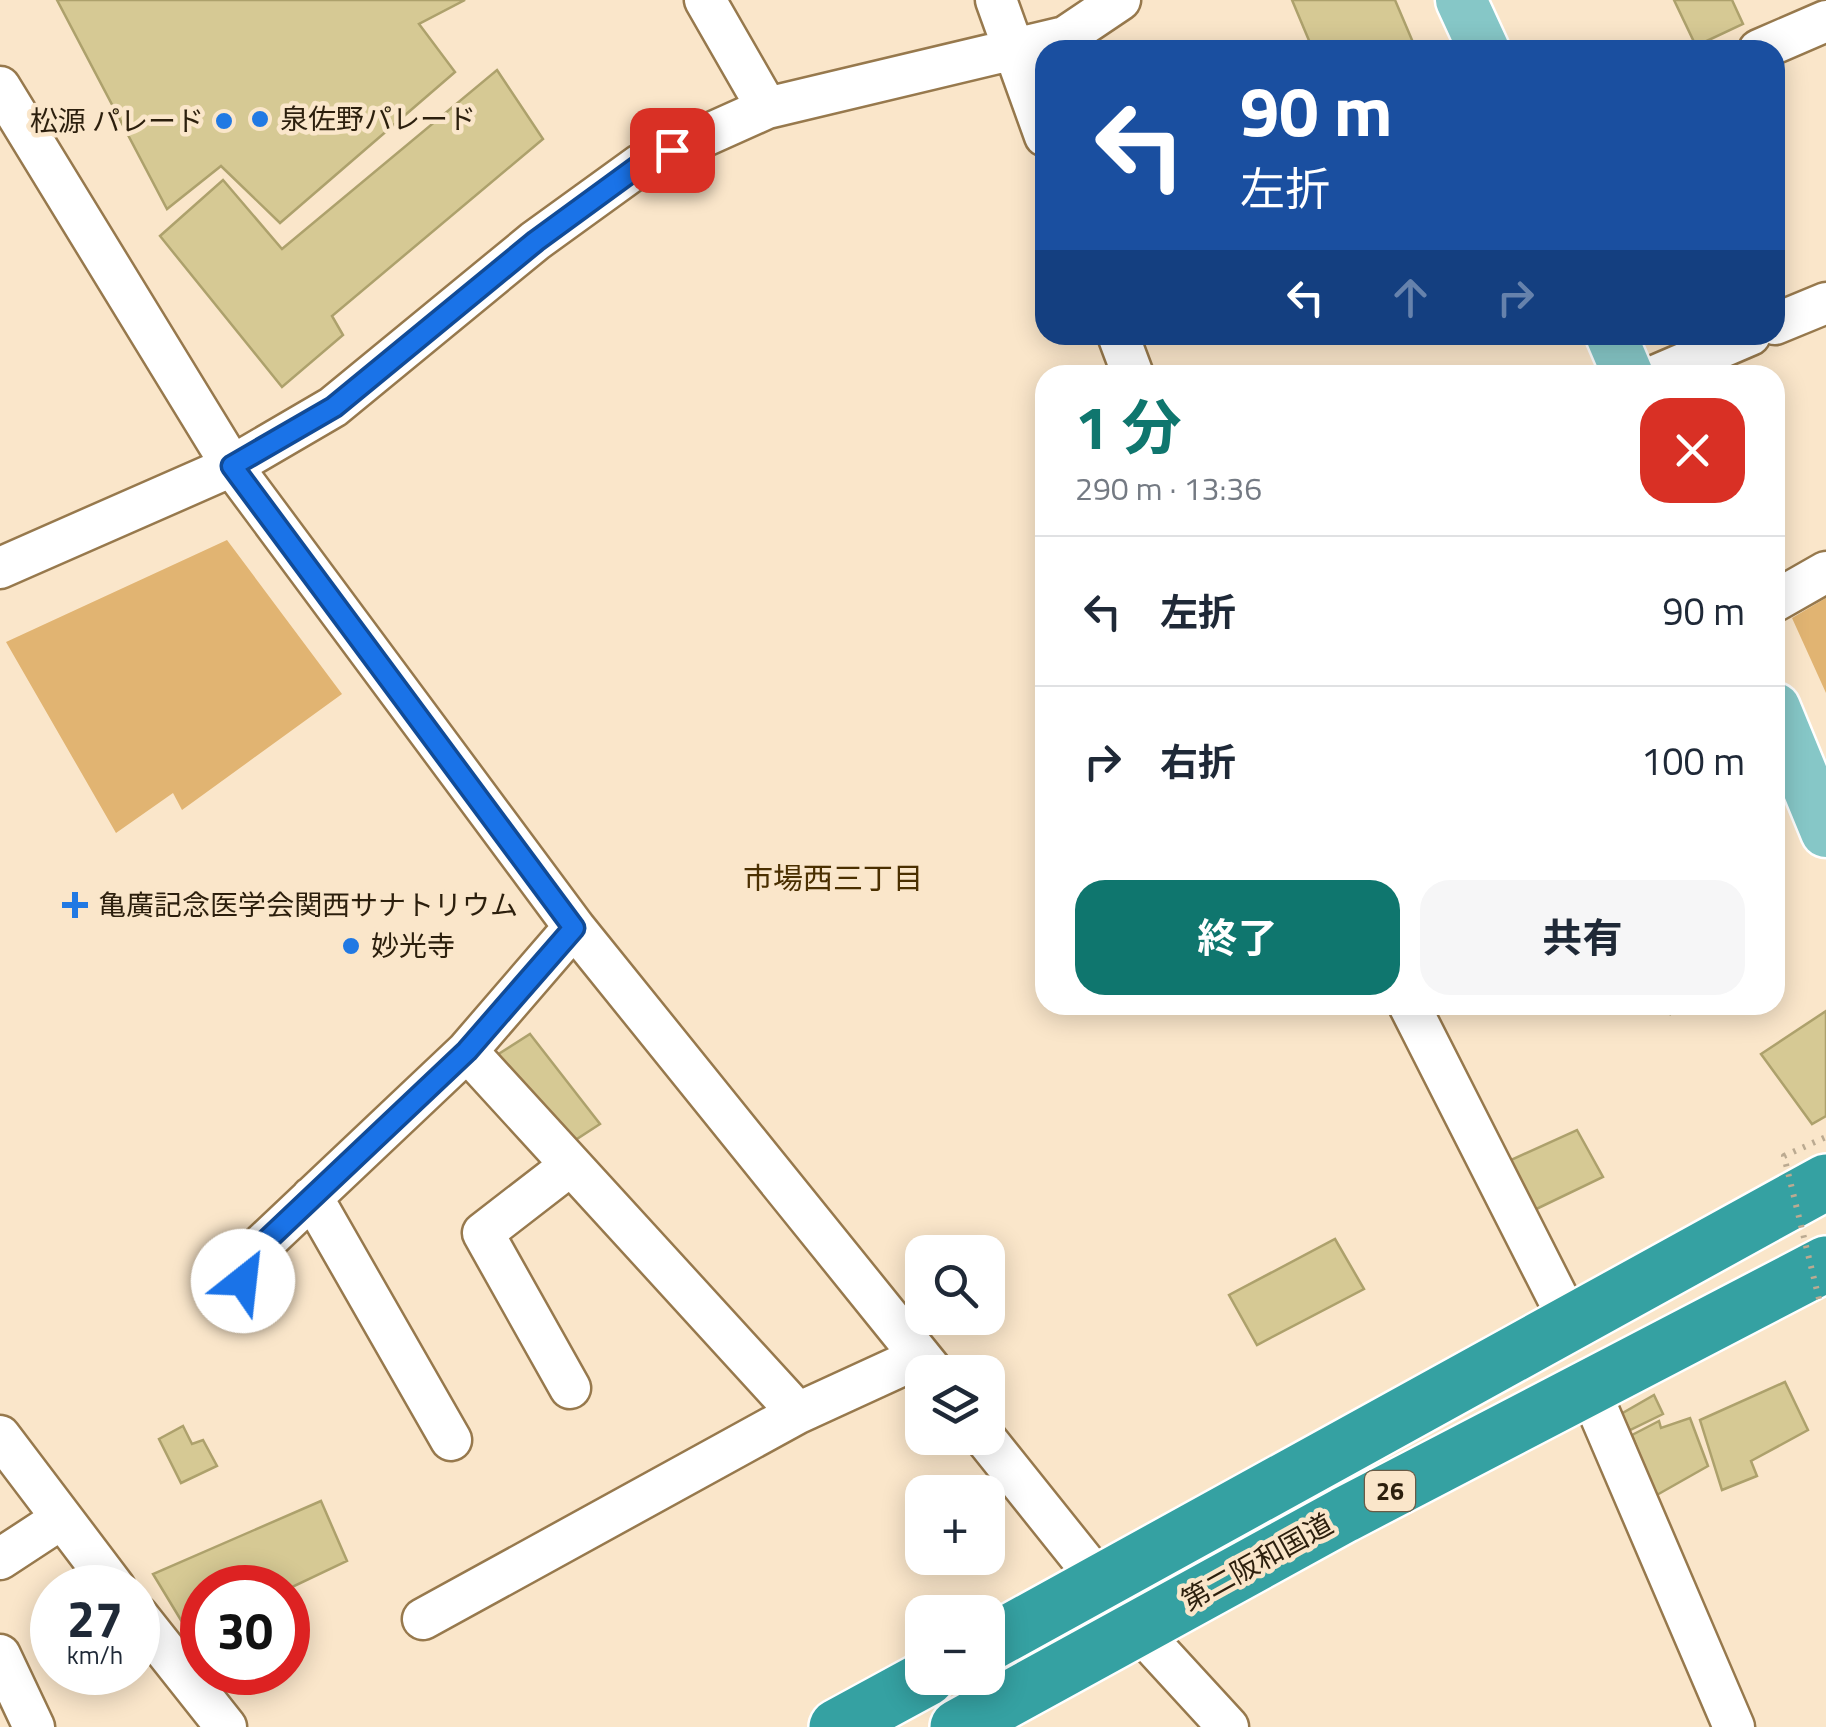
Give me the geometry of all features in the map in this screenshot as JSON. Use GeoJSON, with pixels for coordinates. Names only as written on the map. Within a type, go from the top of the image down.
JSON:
{"type":"FeatureCollection","features":[{"type":"Feature","properties":{"kind":"highway","name":"第二阪和国道"},"geometry":{"type":"LineString","coordinates":[[1005,1635],[1826,1182]]}},
{"type":"Feature","properties":{"kind":"highway","name":"第二阪和国道"},"geometry":{"type":"LineString","coordinates":[[958,1727],[1590,1389],[1822,1281]]}},
{"type":"Feature","properties":{"kind":"highway"},"geometry":{"type":"LineString","coordinates":[[837,1727],[905,1690]]}},
{"type":"Feature","properties":{"kind":"main road"},"geometry":{"type":"LineString","coordinates":[[1461,0],[1479,40]]}},
{"type":"Feature","properties":{"kind":"main road"},"geometry":{"type":"LineString","coordinates":[[1785,732],[1826,832]]}},
{"type":"Feature","properties":{"kind":"street"},"geometry":{"type":"LineString","coordinates":[[705,0],[767,108]]}},
{"type":"Feature","properties":{"kind":"street"},"geometry":{"type":"LineString","coordinates":[[996,0],[1035,108]]}},
{"type":"Feature","properties":{"kind":"street"},"geometry":{"type":"LineString","coordinates":[[1055,40],[1065,38],[1120,0]]}},
{"type":"Feature","properties":{"kind":"street"},"geometry":{"type":"LineString","coordinates":[[1781,40],[1826,20]]}},
{"type":"Feature","properties":{"kind":"street"},"geometry":{"type":"LineString","coordinates":[[0,568],[232,466],[334,407],[536,241],[640,165],[767,108],[1035,44]]}},
{"type":"Feature","properties":{"kind":"street"},"geometry":{"type":"LineString","coordinates":[[0,86],[232,466],[574,928],[918,1355]]}},
{"type":"Feature","properties":{"kind":"street"},"geometry":{"type":"LineString","coordinates":[[1785,320],[1826,302]]}},
{"type":"Feature","properties":{"kind":"street"},"geometry":{"type":"LineString","coordinates":[[1680,365],[1727,345]]}},
{"type":"Feature","properties":{"kind":"street"},"geometry":{"type":"LineString","coordinates":[[1785,596],[1826,572]]}},
{"type":"Feature","properties":{"kind":"street"},"geometry":{"type":"LineString","coordinates":[[243,1281],[246,1260],[467,1051],[574,928]]}},
{"type":"Feature","properties":{"kind":"street"},"geometry":{"type":"LineString","coordinates":[[1414,1015],[1570,1322]]}},
{"type":"Feature","properties":{"kind":"street"},"geometry":{"type":"LineString","coordinates":[[467,1051],[798,1413]]}},
{"type":"Feature","properties":{"kind":"street"},"geometry":{"type":"LineString","coordinates":[[570,1388],[483,1233],[571,1165]]}},
{"type":"Feature","properties":{"kind":"street"},"geometry":{"type":"LineString","coordinates":[[312,1197],[451,1440]]}},
{"type":"Feature","properties":{"kind":"street"},"geometry":{"type":"LineString","coordinates":[[423,1619],[798,1413],[905,1373]]}},
{"type":"Feature","properties":{"kind":"street"},"geometry":{"type":"LineString","coordinates":[[1590,1389],[1734,1727]]}},
{"type":"Feature","properties":{"kind":"street"},"geometry":{"type":"LineString","coordinates":[[0,1436],[97,1565]]}},
{"type":"Feature","properties":{"kind":"street"},"geometry":{"type":"LineString","coordinates":[[999,1455],[1138,1628],[1228,1727]]}},
{"type":"Feature","properties":{"kind":"street"},"geometry":{"type":"LineString","coordinates":[[0,1559],[61,1518]]}},
{"type":"Feature","properties":{"kind":"street"},"geometry":{"type":"LineString","coordinates":[[160,1644],[226,1727]]}},
{"type":"Feature","properties":{"kind":"street"},"geometry":{"type":"LineString","coordinates":[[0,1655],[34,1727]]}},
{"type":"Feature","properties":{"kind":"path"},"geometry":{"type":"LineString","coordinates":[[1822,1281],[1784,1156],[1826,1137]]}},
{"type":"Feature","properties":{"kind":"shaded area"},"geometry":{"type":"Polygon","coordinates":[[[227,540],[342,694],[182,810],[173,793],[116,833],[6,642],[227,540]]]}},
{"type":"Feature","properties":{"kind":"shaded area"},"geometry":{"type":"Polygon","coordinates":[[[1826,598],[1826,693],[1792,618],[1826,598]]]}},
{"type":"Feature","properties":{"kind":"building","name":"泉佐野パレード"},"geometry":{"type":"Polygon","coordinates":[[[57,0],[465,0],[419,24],[455,72],[280,223],[221,166],[167,209],[57,0]]]}},
{"type":"Feature","properties":{"kind":"building"},"geometry":{"type":"Polygon","coordinates":[[[1292,0],[1395,0],[1412,40],[1309,40],[1292,0]]]}},
{"type":"Feature","properties":{"kind":"building"},"geometry":{"type":"Polygon","coordinates":[[[1674,0],[1732,0],[1743,24],[1709,40],[1693,40],[1674,0]]]}},
{"type":"Feature","properties":{"kind":"building"},"geometry":{"type":"Polygon","coordinates":[[[497,70],[543,139],[332,316],[343,335],[282,387],[160,236],[223,180],[282,249],[497,70]]]}},
{"type":"Feature","properties":{"kind":"building"},"geometry":{"type":"Polygon","coordinates":[[[1826,1011],[1826,1116],[1812,1124],[1761,1054],[1826,1011]]]}},
{"type":"Feature","properties":{"kind":"building"},"geometry":{"type":"Polygon","coordinates":[[[530,1034],[600,1124],[566,1146],[489,1060],[530,1034]]]}},
{"type":"Feature","properties":{"kind":"building"},"geometry":{"type":"Polygon","coordinates":[[[1577,1130],[1603,1177],[1528,1213],[1502,1164],[1577,1130]]]}},
{"type":"Feature","properties":{"kind":"building"},"geometry":{"type":"Polygon","coordinates":[[[1335,1239],[1364,1289],[1257,1345],[1229,1295],[1335,1239]]]}},
{"type":"Feature","properties":{"kind":"building"},"geometry":{"type":"Polygon","coordinates":[[[1785,1382],[1808,1430],[1751,1461],[1757,1476],[1722,1490],[1700,1420],[1785,1382]]]}},
{"type":"Feature","properties":{"kind":"building"},"geometry":{"type":"Polygon","coordinates":[[[1654,1395],[1663,1414],[1630,1430],[1621,1414],[1654,1395]]]}},
{"type":"Feature","properties":{"kind":"building"},"geometry":{"type":"Polygon","coordinates":[[[1690,1418],[1708,1466],[1655,1496],[1632,1435],[1659,1421],[1661,1428],[1690,1418]]]}},
{"type":"Feature","properties":{"kind":"building"},"geometry":{"type":"Polygon","coordinates":[[[183,1426],[192,1444],[203,1440],[217,1466],[181,1483],[159,1439],[183,1426]]]}},
{"type":"Feature","properties":{"kind":"building"},"geometry":{"type":"Polygon","coordinates":[[[321,1501],[347,1561],[310,1579],[310,1565],[180,1565],[180,1619],[160,1586],[160,1571],[321,1501]]]}},
{"type":"Feature","properties":{"kind":"place","name":"泉佐野パレード"},"geometry":{"type":"Point","coordinates":[260,119]}},
{"type":"Feature","properties":{"kind":"place","name":"松源 パレード"},"geometry":{"type":"Point","coordinates":[224,121]}},
{"type":"Feature","properties":{"kind":"place","name":"亀廣記念医学会関西サナトリウム"},"geometry":{"type":"Point","coordinates":[75,905]}},
{"type":"Feature","properties":{"kind":"place","name":"妙光寺"},"geometry":{"type":"Point","coordinates":[351,946]}},
{"type":"Feature","properties":{"kind":"district","name":"市場西三丁目"},"geometry":{"type":"Point","coordinates":[833,879]}},
{"type":"Feature","properties":{"kind":"route"},"geometry":{"type":"LineString","coordinates":[[243,1281],[246,1260],[467,1051],[574,928],[232,466],[334,407],[536,241],[640,165],[672,150]]}}]}
